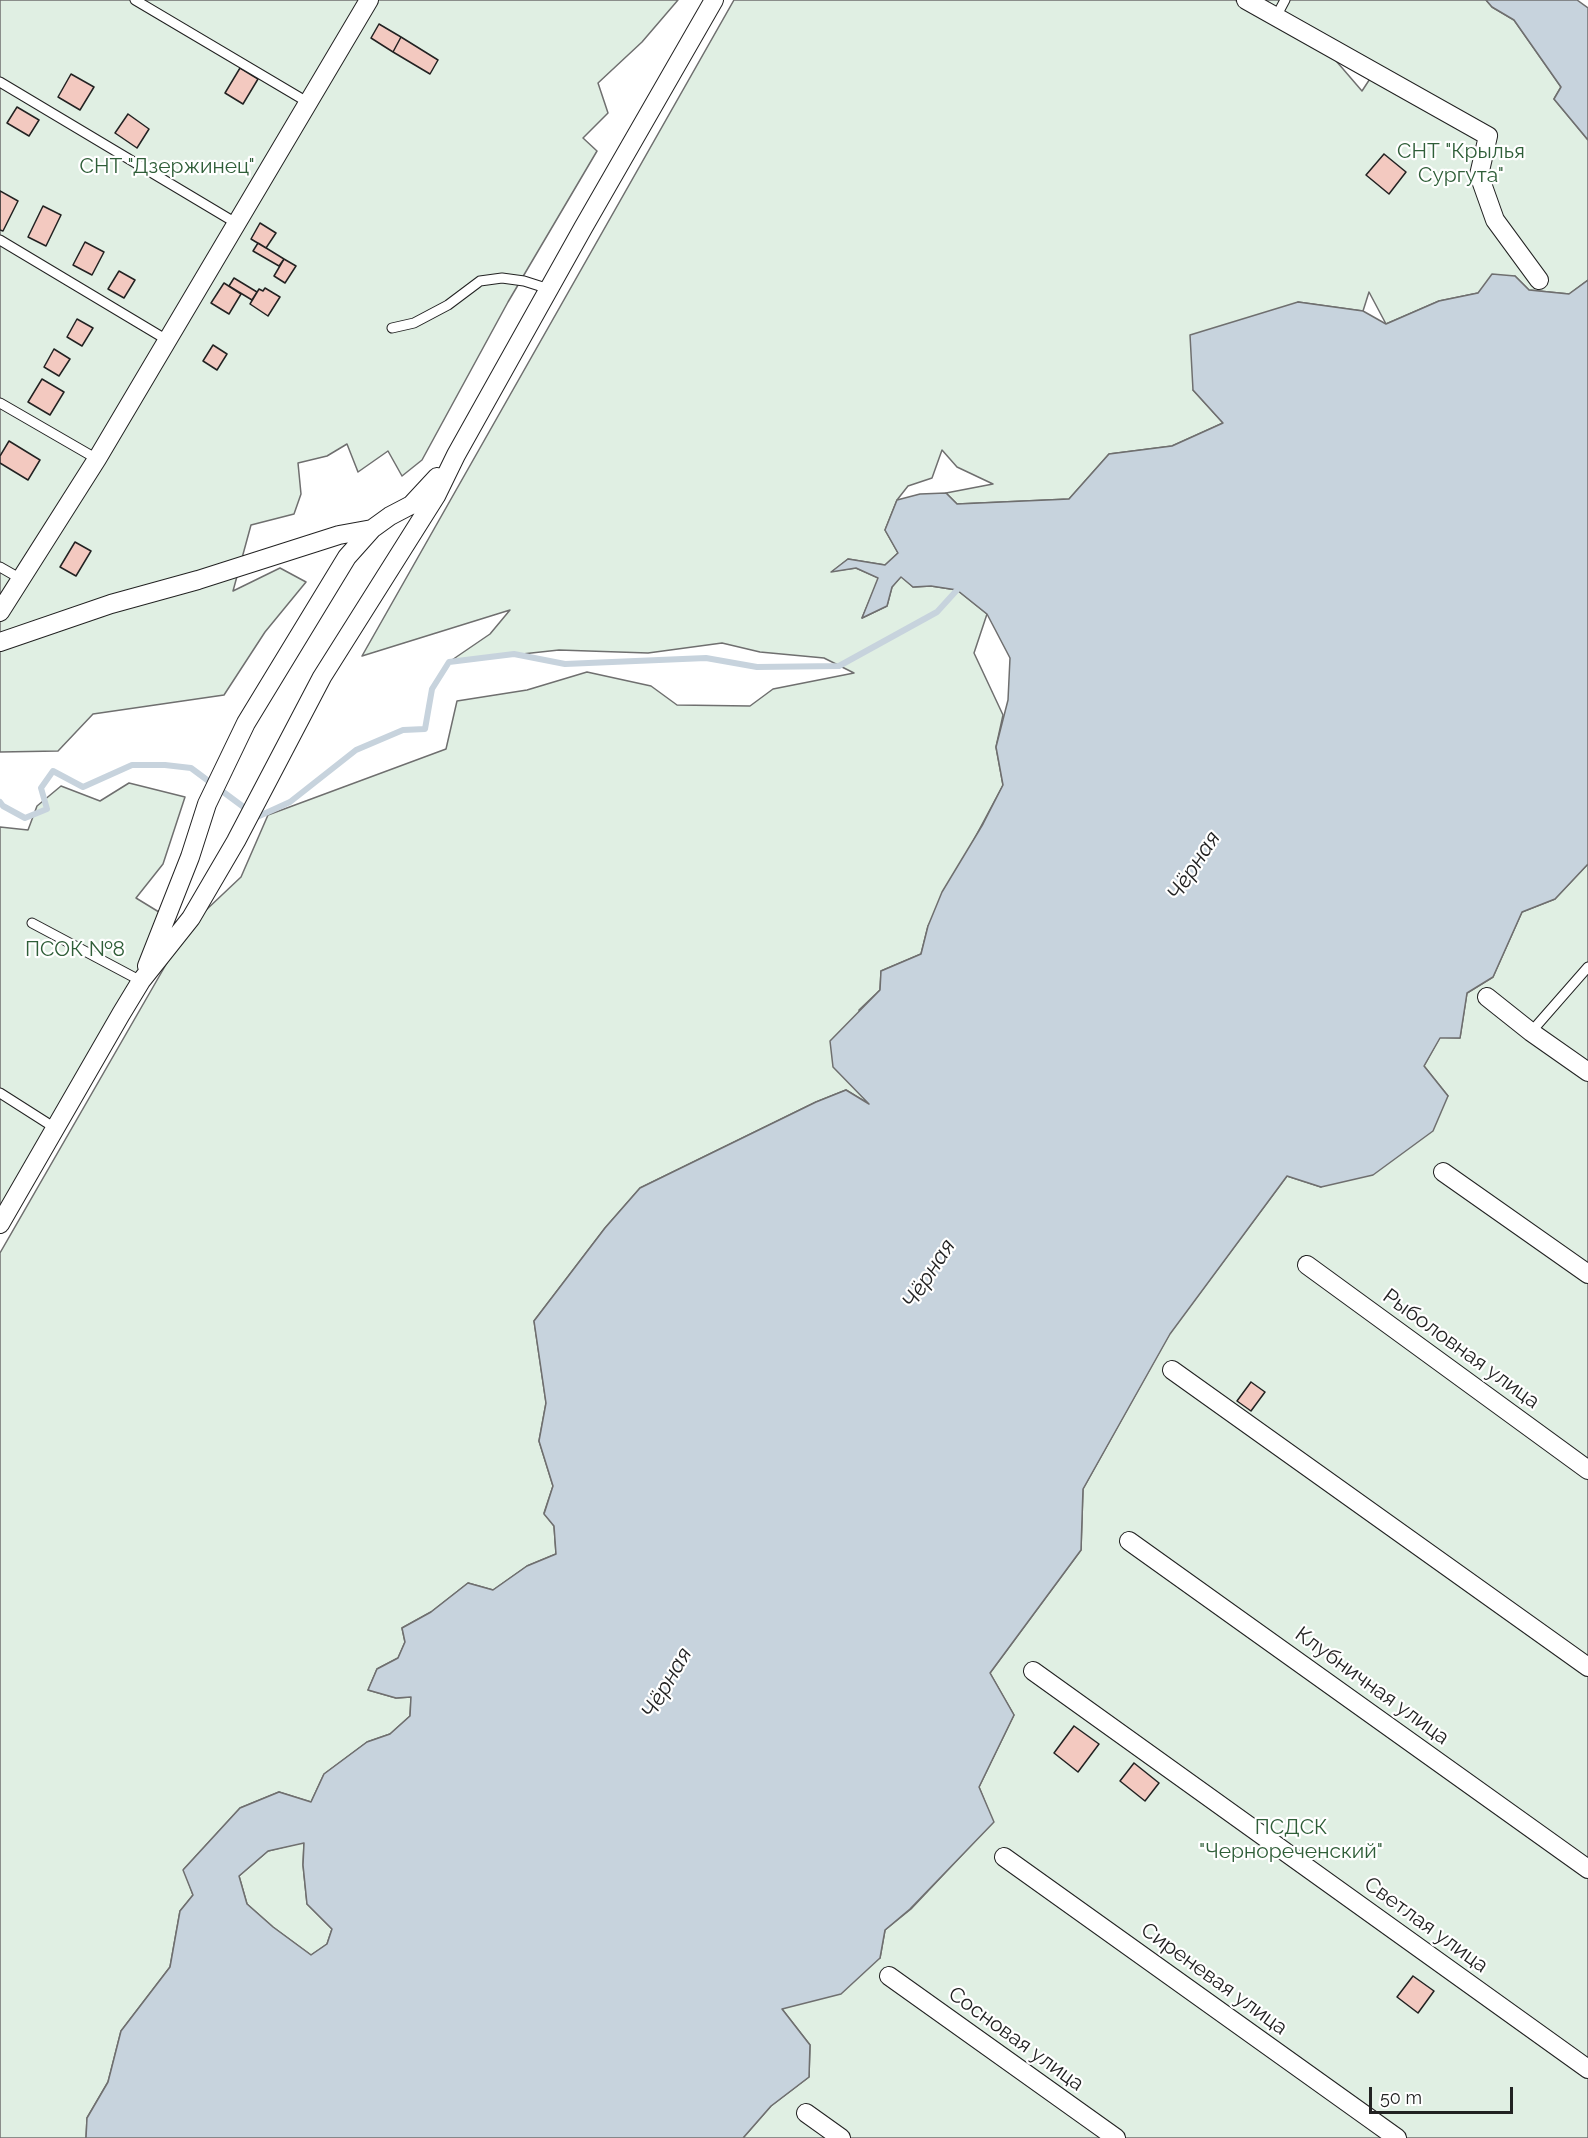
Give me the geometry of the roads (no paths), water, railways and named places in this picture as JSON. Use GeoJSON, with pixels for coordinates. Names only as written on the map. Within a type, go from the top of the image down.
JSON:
{"type":"FeatureCollection","features":[{"type":"Feature","properties":{"kind":"street"},"geometry":{"type":"LineString","coordinates":[[0,612],[97,459],[369,0]]}},
{"type":"Feature","properties":{"kind":"street"},"geometry":{"type":"LineString","coordinates":[[0,1224],[141,981],[191,918],[236,841],[322,677],[436,496],[456,455],[549,289],[714,0]]}},
{"type":"Feature","properties":{"kind":"street"},"geometry":{"type":"LineString","coordinates":[[1246,0],[1488,136],[1479,175],[1496,220],[1539,280]]}},
{"type":"Feature","properties":{"kind":"street"},"geometry":{"type":"LineString","coordinates":[[141,981],[190,857],[207,804],[246,723],[346,557],[372,529],[411,505],[456,455]]}},
{"type":"Feature","properties":{"kind":"street"},"geometry":{"type":"LineString","coordinates":[[0,642],[111,604],[198,580],[339,535],[372,529]]}},
{"type":"Feature","properties":{"kind":"street"},"geometry":{"type":"LineString","coordinates":[[1487,997],[1531,1032],[1588,1072]]}},
{"type":"Feature","properties":{"kind":"street"},"geometry":{"type":"LineString","coordinates":[[1443,1172],[1588,1274]]}},
{"type":"Feature","properties":{"kind":"street","name":"Рыболовная улица"},"geometry":{"type":"LineString","coordinates":[[1307,1265],[1588,1470]]}},
{"type":"Feature","properties":{"kind":"street"},"geometry":{"type":"LineString","coordinates":[[1172,1370],[1588,1667]]}},
{"type":"Feature","properties":{"kind":"street","name":"Клубничная улица"},"geometry":{"type":"LineString","coordinates":[[1129,1541],[1588,1869]]}},
{"type":"Feature","properties":{"kind":"street","name":"Светлая улица"},"geometry":{"type":"LineString","coordinates":[[1033,1671],[1588,2069]]}},
{"type":"Feature","properties":{"kind":"street","name":"Сиреневая улица"},"geometry":{"type":"LineString","coordinates":[[1005,1857],[1397,2138]]}},
{"type":"Feature","properties":{"kind":"street","name":"Сосновая улица"},"geometry":{"type":"LineString","coordinates":[[889,1976],[1116,2138]]}},
{"type":"Feature","properties":{"kind":"street"},"geometry":{"type":"LineString","coordinates":[[806,2113],[841,2138]]}},
{"type":"Feature","properties":{"kind":"lane"},"geometry":{"type":"LineString","coordinates":[[135,0],[309,103]]}},
{"type":"Feature","properties":{"kind":"lane"},"geometry":{"type":"LineString","coordinates":[[1276,17],[1285,0]]}},
{"type":"Feature","properties":{"kind":"lane"},"geometry":{"type":"LineString","coordinates":[[0,82],[236,223]]}},
{"type":"Feature","properties":{"kind":"lane"},"geometry":{"type":"LineString","coordinates":[[0,240],[167,340]]}},
{"type":"Feature","properties":{"kind":"lane"},"geometry":{"type":"LineString","coordinates":[[392,328],[414,323],[448,305],[480,281],[502,278],[524,280],[549,289]]}},
{"type":"Feature","properties":{"kind":"lane"},"geometry":{"type":"LineString","coordinates":[[0,403],[97,459]]}},
{"type":"Feature","properties":{"kind":"lane"},"geometry":{"type":"LineString","coordinates":[[0,567],[21,579]]}},
{"type":"Feature","properties":{"kind":"lane"},"geometry":{"type":"LineString","coordinates":[[32,923],[141,981]]}},
{"type":"Feature","properties":{"kind":"lane"},"geometry":{"type":"LineString","coordinates":[[1531,1032],[1588,968]]}},
{"type":"Feature","properties":{"kind":"lane"},"geometry":{"type":"LineString","coordinates":[[0,1093],[55,1128]]}},
{"type":"Feature","properties":{"kind":"water"},"geometry":{"type":"Polygon","coordinates":[[[1486,0],[1577,0],[1588,8],[1588,140],[1554,99],[1561,87],[1514,20],[1492,7],[1486,0]]]}},
{"type":"Feature","properties":{"kind":"water","name":"Чёрная"},"geometry":{"type":"Polygon","coordinates":[[[1492,274],[1515,276],[1529,290],[1569,294],[1588,280],[1588,864],[1555,899],[1522,912],[1493,977],[1467,993],[1460,1038],[1440,1038],[1424,1066],[1448,1096],[1433,1131],[1373,1175],[1321,1187],[1287,1176],[1170,1334],[1083,1489],[1081,1550],[990,1673],[1014,1715],[979,1787],[994,1822],[910,1909],[885,1930],[880,1958],[841,1994],[782,2009],[810,2045],[809,2077],[771,2106],[743,2138],[86,2138],[87,2118],[108,2082],[121,2031],[170,1967],[180,1911],[193,1895],[183,1870],[240,1808],[279,1792],[311,1802],[324,1774],[367,1742],[390,1734],[410,1716],[411,1697],[396,1698],[368,1690],[377,1669],[398,1658],[405,1642],[402,1628],[431,1612],[468,1583],[493,1590],[527,1566],[556,1554],[554,1526],[544,1514],[553,1486],[539,1441],[546,1403],[534,1321],[605,1228],[640,1188],[816,1102],[846,1090],[869,1104],[833,1067],[830,1041],[880,990],[881,971],[921,954],[928,926],[942,892],[983,824],[1003,785],[996,747],[1008,700],[1010,658],[987,614],[957,590],[931,586],[913,587],[901,577],[892,587],[887,606],[862,618],[878,578],[856,568],[831,572],[848,559],[885,565],[898,553],[885,530],[897,500],[920,494],[946,493],[957,504],[1069,499],[1109,454],[1172,446],[1223,423],[1193,390],[1190,335],[1298,302],[1363,311],[1386,324],[1439,301],[1478,293],[1492,274]],[[304,1843],[268,1851],[239,1876],[247,1904],[311,1955],[327,1944],[332,1929],[307,1904],[303,1865],[304,1843]]]}},
{"type":"Feature","properties":{"kind":"waterway"},"geometry":{"type":"LineString","coordinates":[[0,802],[25,818],[47,809],[41,788],[53,771],[83,787],[132,765],[165,765],[191,768],[257,817],[290,802],[356,750],[403,730],[425,729],[432,689],[449,662],[514,654],[565,664],[706,658],[757,667],[839,666],[937,612],[957,590]]}},
{"type":"Feature","properties":{"kind":"park label","name":"CНТ \"Крылья Сургута\""},"geometry":{"type":"Point","coordinates":[1461,164]}},
{"type":"Feature","properties":{"kind":"park label","name":"СНТ \"Дзержинец\""},"geometry":{"type":"Point","coordinates":[167,167]}},
{"type":"Feature","properties":{"kind":"park label","name":"ПСОК №8"},"geometry":{"type":"Point","coordinates":[75,950]}},
{"type":"Feature","properties":{"kind":"park label","name":"ПСДСК \"Чернореченский\""},"geometry":{"type":"Point","coordinates":[1291,1840]}}]}
